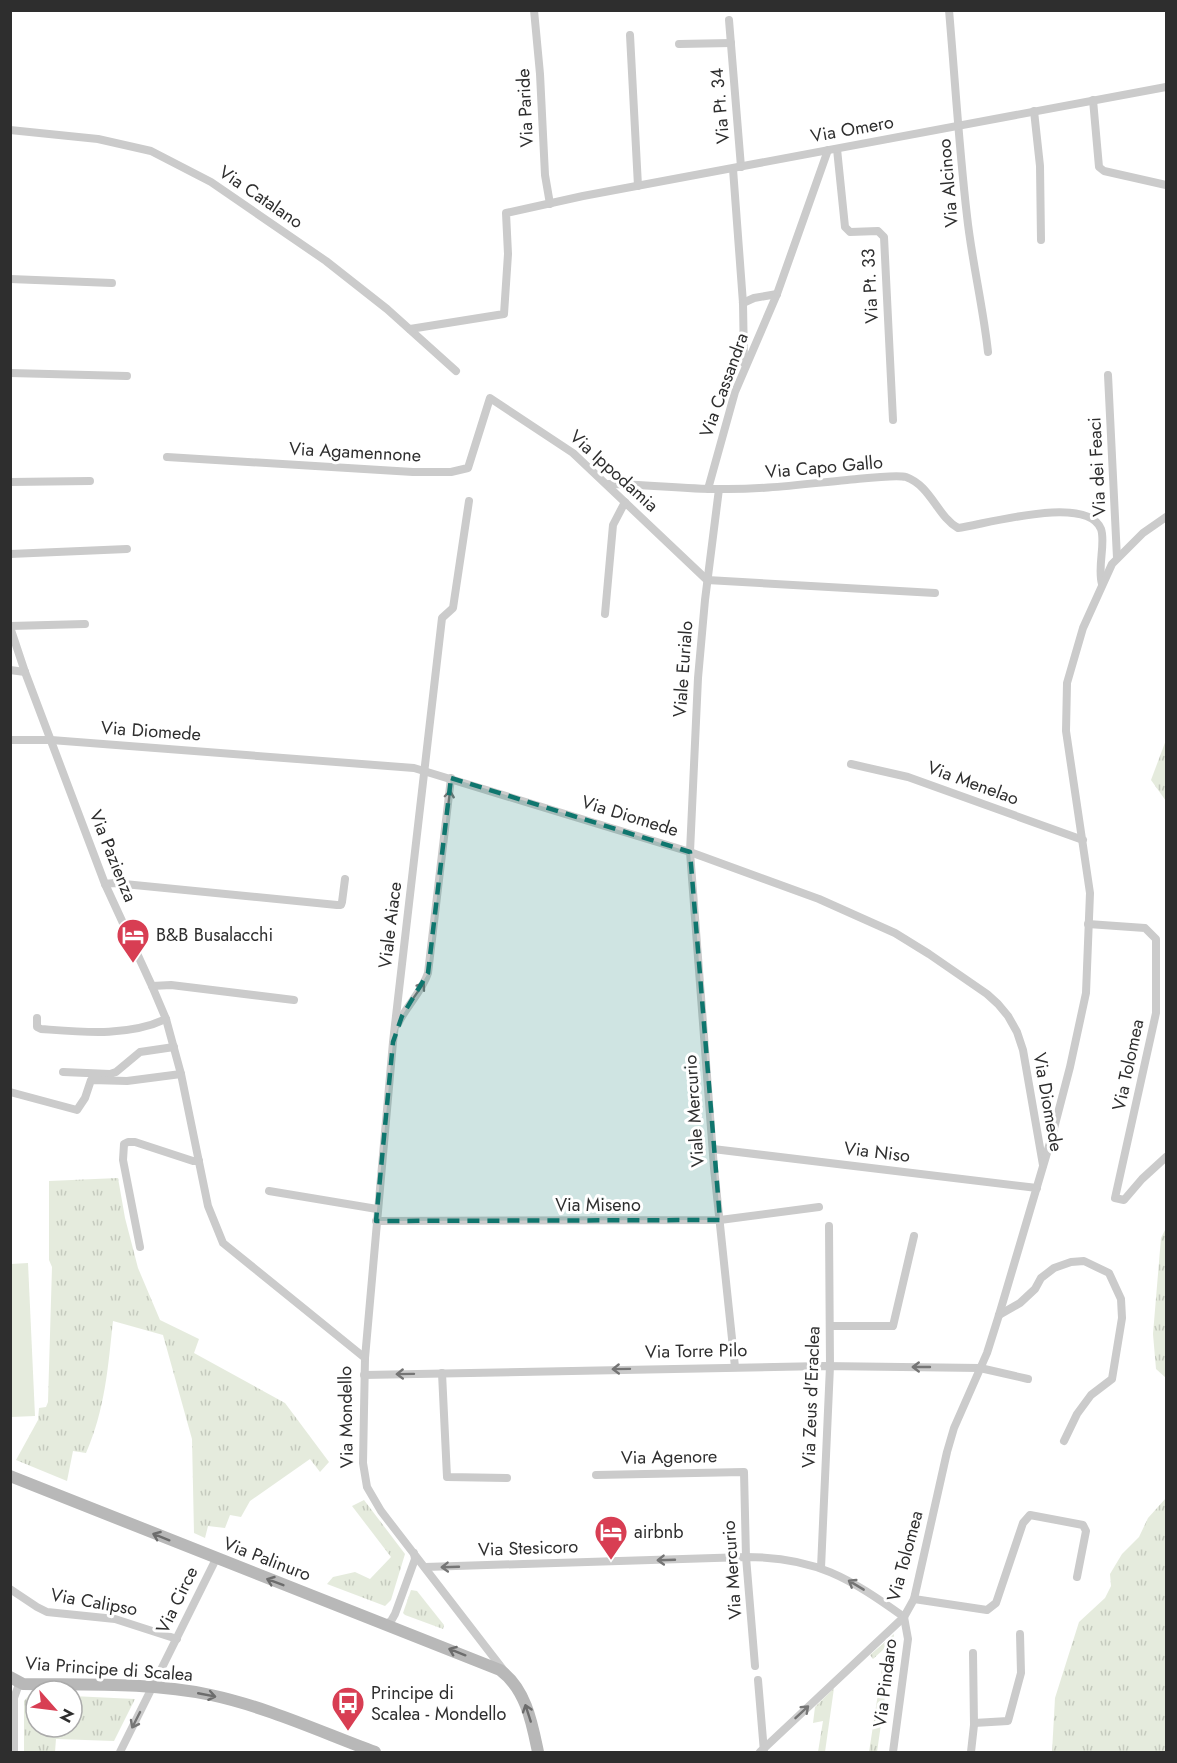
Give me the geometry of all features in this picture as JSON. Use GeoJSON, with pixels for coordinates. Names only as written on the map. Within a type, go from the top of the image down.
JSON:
{"type":"FeatureCollection","features":[{"type":"Feature","properties":{"kind":"main road","name":"Via Palinuro"},"geometry":{"type":"LineString","coordinates":[[10,1476],[216,1559],[488,1664],[509,1677]]}},
{"type":"Feature","properties":{"kind":"main road","name":"Via Principe di Scalea"},"geometry":{"type":"LineString","coordinates":[[10,1677],[23,1684],[153,1688],[193,1692],[241,1703],[375,1752]]}},
{"type":"Feature","properties":{"kind":"main road","name":"Via Mondello"},"geometry":{"type":"LineString","coordinates":[[509,1677],[524,1700],[538,1752]]}},
{"type":"Feature","properties":{"kind":"street","name":"Via Paride"},"geometry":{"type":"LineString","coordinates":[[534,10],[547,205]]}},
{"type":"Feature","properties":{"kind":"street","name":"Via Alcinoo"},"geometry":{"type":"LineString","coordinates":[[949,10],[967,216],[972,256],[984,313],[988,352]]}},
{"type":"Feature","properties":{"kind":"street","name":"Via Pt. 34"},"geometry":{"type":"LineString","coordinates":[[729,20],[737,168]]}},
{"type":"Feature","properties":{"kind":"street"},"geometry":{"type":"LineString","coordinates":[[630,35],[638,186]]}},
{"type":"Feature","properties":{"kind":"street","name":"Via Pt. 34"},"geometry":{"type":"LineString","coordinates":[[678,44],[731,43]]}},
{"type":"Feature","properties":{"kind":"street","name":"Via Omero"},"geometry":{"type":"LineString","coordinates":[[410,329],[504,314],[508,254],[506,213],[638,186],[1167,87]]}},
{"type":"Feature","properties":{"kind":"street"},"geometry":{"type":"LineString","coordinates":[[1093,100],[1099,167],[1104,171],[1167,185]]}},
{"type":"Feature","properties":{"kind":"street"},"geometry":{"type":"LineString","coordinates":[[1034,111],[1040,166],[1041,240]]}},
{"type":"Feature","properties":{"kind":"street","name":"Via Catalano"},"geometry":{"type":"LineString","coordinates":[[10,130],[98,139],[151,151],[211,182],[326,261],[410,329],[456,370]]}},
{"type":"Feature","properties":{"kind":"street"},"geometry":{"type":"LineString","coordinates":[[743,303],[754,298],[777,294],[832,150]]}},
{"type":"Feature","properties":{"kind":"street","name":"Via Pt. 33"},"geometry":{"type":"LineString","coordinates":[[832,150],[845,227],[850,232],[878,231],[884,237],[893,420]]}},
{"type":"Feature","properties":{"kind":"street"},"geometry":{"type":"LineString","coordinates":[[735,392],[745,360],[737,168]]}},
{"type":"Feature","properties":{"kind":"street"},"geometry":{"type":"LineString","coordinates":[[10,279],[112,283]]}},
{"type":"Feature","properties":{"kind":"street","name":"Via Cassandra"},"geometry":{"type":"LineString","coordinates":[[708,489],[735,392],[777,294]]}},
{"type":"Feature","properties":{"kind":"street"},"geometry":{"type":"LineString","coordinates":[[10,373],[126,376]]}},
{"type":"Feature","properties":{"kind":"street","name":"Via dei Feaci"},"geometry":{"type":"LineString","coordinates":[[1108,375],[1117,558]]}},
{"type":"Feature","properties":{"kind":"street","name":"Via Agamennone"},"geometry":{"type":"LineString","coordinates":[[167,457],[354,470],[451,472],[468,468],[490,398]]}},
{"type":"Feature","properties":{"kind":"street","name":"Via Ippodamia"},"geometry":{"type":"LineString","coordinates":[[490,398],[573,453],[707,580]]}},
{"type":"Feature","properties":{"kind":"street","name":"Via Capo Gallo"},"geometry":{"type":"LineString","coordinates":[[608,484],[756,489],[866,478],[905,477],[920,485],[950,523],[958,528],[1051,511],[1082,514],[1093,518],[1101,530],[1099,573],[1102,584]]}},
{"type":"Feature","properties":{"kind":"street"},"geometry":{"type":"LineString","coordinates":[[10,483],[90,481]]}},
{"type":"Feature","properties":{"kind":"street","name":"Viale Eurialo"},"geometry":{"type":"LineString","coordinates":[[690,852],[698,678],[707,580],[719,489]]}},
{"type":"Feature","properties":{"kind":"street","name":"Viale Aiace"},"geometry":{"type":"LineString","coordinates":[[365,1358],[393,1042],[442,618],[453,608],[469,501]]}},
{"type":"Feature","properties":{"kind":"street"},"geometry":{"type":"LineString","coordinates":[[605,614],[614,525],[625,502]]}},
{"type":"Feature","properties":{"kind":"street","name":"Via Tolomea"},"geometry":{"type":"LineString","coordinates":[[762,1751],[904,1617],[914,1599],[954,1428],[987,1353],[1044,1167],[1070,1067],[1086,993],[1090,893],[1066,731],[1067,684],[1083,628],[1112,564],[1143,533],[1167,517]]}},
{"type":"Feature","properties":{"kind":"street"},"geometry":{"type":"LineString","coordinates":[[10,554],[127,549]]}},
{"type":"Feature","properties":{"kind":"street"},"geometry":{"type":"LineString","coordinates":[[707,580],[935,593]]}},
{"type":"Feature","properties":{"kind":"street"},"geometry":{"type":"LineString","coordinates":[[10,626],[84,624]]}},
{"type":"Feature","properties":{"kind":"street","name":"Via Pazienza"},"geometry":{"type":"LineString","coordinates":[[10,626],[25,672],[105,884],[165,1019],[181,1074],[208,1206]]}},
{"type":"Feature","properties":{"kind":"street"},"geometry":{"type":"LineString","coordinates":[[10,670],[25,672]]}},
{"type":"Feature","properties":{"kind":"street","name":"Via Diomede"},"geometry":{"type":"LineString","coordinates":[[10,740],[51,740],[404,766],[451,778],[690,852],[819,898],[895,933],[929,954],[987,994],[1008,1016],[1017,1032],[1028,1076],[1044,1167]]}},
{"type":"Feature","properties":{"kind":"street","name":"Via Menelao"},"geometry":{"type":"LineString","coordinates":[[851,764],[908,777],[1083,840]]}},
{"type":"Feature","properties":{"kind":"street"},"geometry":{"type":"LineString","coordinates":[[393,1042],[402,1016],[422,988],[428,973],[451,778]]}},
{"type":"Feature","properties":{"kind":"street","name":"Viale Mercurio"},"geometry":{"type":"LineString","coordinates":[[690,852],[713,1149],[735,1367]]}},
{"type":"Feature","properties":{"kind":"street"},"geometry":{"type":"LineString","coordinates":[[105,884],[114,883],[337,905],[342,902],[345,879]]}},
{"type":"Feature","properties":{"kind":"street","name":"Via Tolomea"},"geometry":{"type":"LineString","coordinates":[[1088,924],[1145,928],[1156,939],[1156,1013],[1115,1198],[1124,1200],[1142,1179],[1167,1157]]}},
{"type":"Feature","properties":{"kind":"street"},"geometry":{"type":"LineString","coordinates":[[152,986],[171,985],[294,1000]]}},
{"type":"Feature","properties":{"kind":"street"},"geometry":{"type":"LineString","coordinates":[[38,1018],[37,1027],[40,1029],[105,1031],[140,1029],[165,1019]]}},
{"type":"Feature","properties":{"kind":"street"},"geometry":{"type":"LineString","coordinates":[[63,1072],[110,1074],[116,1072],[140,1052],[174,1047]]}},
{"type":"Feature","properties":{"kind":"street"},"geometry":{"type":"LineString","coordinates":[[10,1092],[77,1110],[85,1098],[91,1080],[127,1081],[181,1074]]}},
{"type":"Feature","properties":{"kind":"street"},"geometry":{"type":"LineString","coordinates":[[140,1247],[123,1160],[124,1144],[135,1142],[193,1161],[200,1161]]}},
{"type":"Feature","properties":{"kind":"street","name":"Via Niso"},"geometry":{"type":"LineString","coordinates":[[713,1149],[1037,1188]]}},
{"type":"Feature","properties":{"kind":"street"},"geometry":{"type":"LineString","coordinates":[[269,1191],[377,1209]]}},
{"type":"Feature","properties":{"kind":"street","name":"Via Mondello"},"geometry":{"type":"LineString","coordinates":[[208,1206],[224,1243],[365,1358],[363,1444],[368,1487],[381,1511],[509,1677]]}},
{"type":"Feature","properties":{"kind":"street","name":"Via Miseno"},"geometry":{"type":"LineString","coordinates":[[376,1221],[720,1220],[819,1207]]}},
{"type":"Feature","properties":{"kind":"street","name":"Via Zeus d'Eraclea"},"geometry":{"type":"LineString","coordinates":[[821,1568],[830,1366],[829,1226]]}},
{"type":"Feature","properties":{"kind":"street"},"geometry":{"type":"LineString","coordinates":[[830,1326],[893,1326],[914,1236]]}},
{"type":"Feature","properties":{"kind":"street"},"geometry":{"type":"LineString","coordinates":[[999,1315],[1020,1303],[1035,1289],[1041,1278],[1054,1268],[1071,1262],[1084,1261],[1109,1274],[1121,1299],[1122,1318],[1112,1379],[1091,1395],[1077,1414],[1064,1441]]}},
{"type":"Feature","properties":{"kind":"street","name":"Via Torre Pilo"},"geometry":{"type":"LineString","coordinates":[[364,1375],[830,1366],[980,1368],[1028,1379]]}},
{"type":"Feature","properties":{"kind":"street"},"geometry":{"type":"LineString","coordinates":[[442,1373],[447,1477],[507,1478]]}},
{"type":"Feature","properties":{"kind":"street","name":"Via Agenore"},"geometry":{"type":"LineString","coordinates":[[596,1475],[744,1472]]}},
{"type":"Feature","properties":{"kind":"street","name":"Via Mercurio"},"geometry":{"type":"LineString","coordinates":[[744,1472],[746,1557],[755,1666]]}},
{"type":"Feature","properties":{"kind":"street"},"geometry":{"type":"LineString","coordinates":[[914,1599],[987,1610],[996,1603],[1023,1523],[1030,1515],[1083,1525],[1086,1532],[1077,1577]]}},
{"type":"Feature","properties":{"kind":"street"},"geometry":{"type":"LineString","coordinates":[[386,1624],[395,1614],[415,1559],[414,1553]]}},
{"type":"Feature","properties":{"kind":"street","name":"Via Stesicoro"},"geometry":{"type":"LineString","coordinates":[[425,1567],[746,1557],[788,1559],[821,1568],[858,1586],[904,1617]]}},
{"type":"Feature","properties":{"kind":"street","name":"Via Circe"},"geometry":{"type":"LineString","coordinates":[[120,1752],[216,1559]]}},
{"type":"Feature","properties":{"kind":"street","name":"Via Calipso"},"geometry":{"type":"LineString","coordinates":[[10,1589],[37,1608],[47,1612],[115,1619],[177,1639]]}},
{"type":"Feature","properties":{"kind":"street","name":"Via Pindaro"},"geometry":{"type":"LineString","coordinates":[[893,1752],[908,1639],[904,1617]]}},
{"type":"Feature","properties":{"kind":"street"},"geometry":{"type":"LineString","coordinates":[[974,1723],[1008,1721],[1021,1673],[1020,1634]]}},
{"type":"Feature","properties":{"kind":"street"},"geometry":{"type":"LineString","coordinates":[[971,1752],[974,1723],[974,1653]]}},
{"type":"Feature","properties":{"kind":"street"},"geometry":{"type":"LineString","coordinates":[[758,1680],[762,1751]]}},
{"type":"Feature","properties":{"kind":"street"},"geometry":{"type":"LineString","coordinates":[[14,1752],[14,1698],[18,1687],[23,1684]]}},
{"type":"Feature","properties":{"kind":"highlighted area"},"geometry":{"type":"Polygon","coordinates":[[[451,778],[690,852],[720,1220],[376,1221],[393,1042],[402,1016],[428,973],[451,778]]]}},
{"type":"Feature","properties":{"kind":"green space"},"geometry":{"type":"Polygon","coordinates":[[[1166,740],[1166,801],[1151,780],[1166,740]]]}},
{"type":"Feature","properties":{"kind":"green space"},"geometry":{"type":"Polygon","coordinates":[[[118,1178],[125,1218],[138,1268],[160,1320],[199,1339],[194,1353],[285,1403],[329,1462],[320,1472],[310,1459],[250,1501],[241,1517],[230,1515],[225,1528],[208,1526],[205,1538],[194,1533],[192,1439],[163,1335],[113,1321],[105,1388],[98,1421],[86,1453],[73,1451],[67,1481],[16,1460],[38,1420],[39,1408],[46,1407],[48,1402],[52,1267],[49,1260],[49,1181],[118,1178]]]}},
{"type":"Feature","properties":{"kind":"green space"},"geometry":{"type":"Polygon","coordinates":[[[1166,1228],[1166,1378],[1156,1369],[1153,1334],[1161,1238],[1166,1228]]]}},
{"type":"Feature","properties":{"kind":"green space"},"geometry":{"type":"Polygon","coordinates":[[[28,1263],[35,1416],[11,1417],[11,1264],[28,1263]]]}},
{"type":"Feature","properties":{"kind":"green space"},"geometry":{"type":"Polygon","coordinates":[[[1166,1498],[1166,1752],[1052,1752],[1055,1698],[1079,1622],[1105,1598],[1111,1586],[1110,1574],[1122,1554],[1139,1537],[1148,1518],[1166,1498]]]}},
{"type":"Feature","properties":{"kind":"green space"},"geometry":{"type":"Polygon","coordinates":[[[364,1500],[405,1554],[391,1600],[385,1606],[327,1584],[333,1577],[355,1572],[370,1579],[391,1557],[352,1506],[364,1500]]]}},
{"type":"Feature","properties":{"kind":"green space"},"geometry":{"type":"Polygon","coordinates":[[[411,1590],[417,1591],[444,1625],[443,1629],[403,1613],[411,1590]]]}},
{"type":"Feature","properties":{"kind":"green space"},"geometry":{"type":"Polygon","coordinates":[[[894,1634],[877,1752],[869,1752],[885,1648],[873,1659],[870,1655],[894,1634]]]}},
{"type":"Feature","properties":{"kind":"green space"},"geometry":{"type":"Polygon","coordinates":[[[834,1688],[825,1752],[818,1752],[823,1721],[813,1723],[815,1707],[834,1688]]]}},
{"type":"Feature","properties":{"kind":"green space"},"geometry":{"type":"Polygon","coordinates":[[[84,1697],[135,1699],[114,1741],[56,1739],[84,1739],[84,1697]]]}},
{"type":"Feature","properties":{"kind":"green space"},"geometry":{"type":"Polygon","coordinates":[[[24,1739],[56,1739],[55,1752],[24,1752],[24,1739]]]}},
{"type":"Feature","properties":{"kind":"place","name":"B&B Busalacchi"},"geometry":{"type":"Point","coordinates":[133,964]}},
{"type":"Feature","properties":{"kind":"place","name":"airbnb"},"geometry":{"type":"Point","coordinates":[611,1561]}},
{"type":"Feature","properties":{"kind":"place","name":"Principe di Scalea - Mondello"},"geometry":{"type":"Point","coordinates":[348,1732]}}]}
